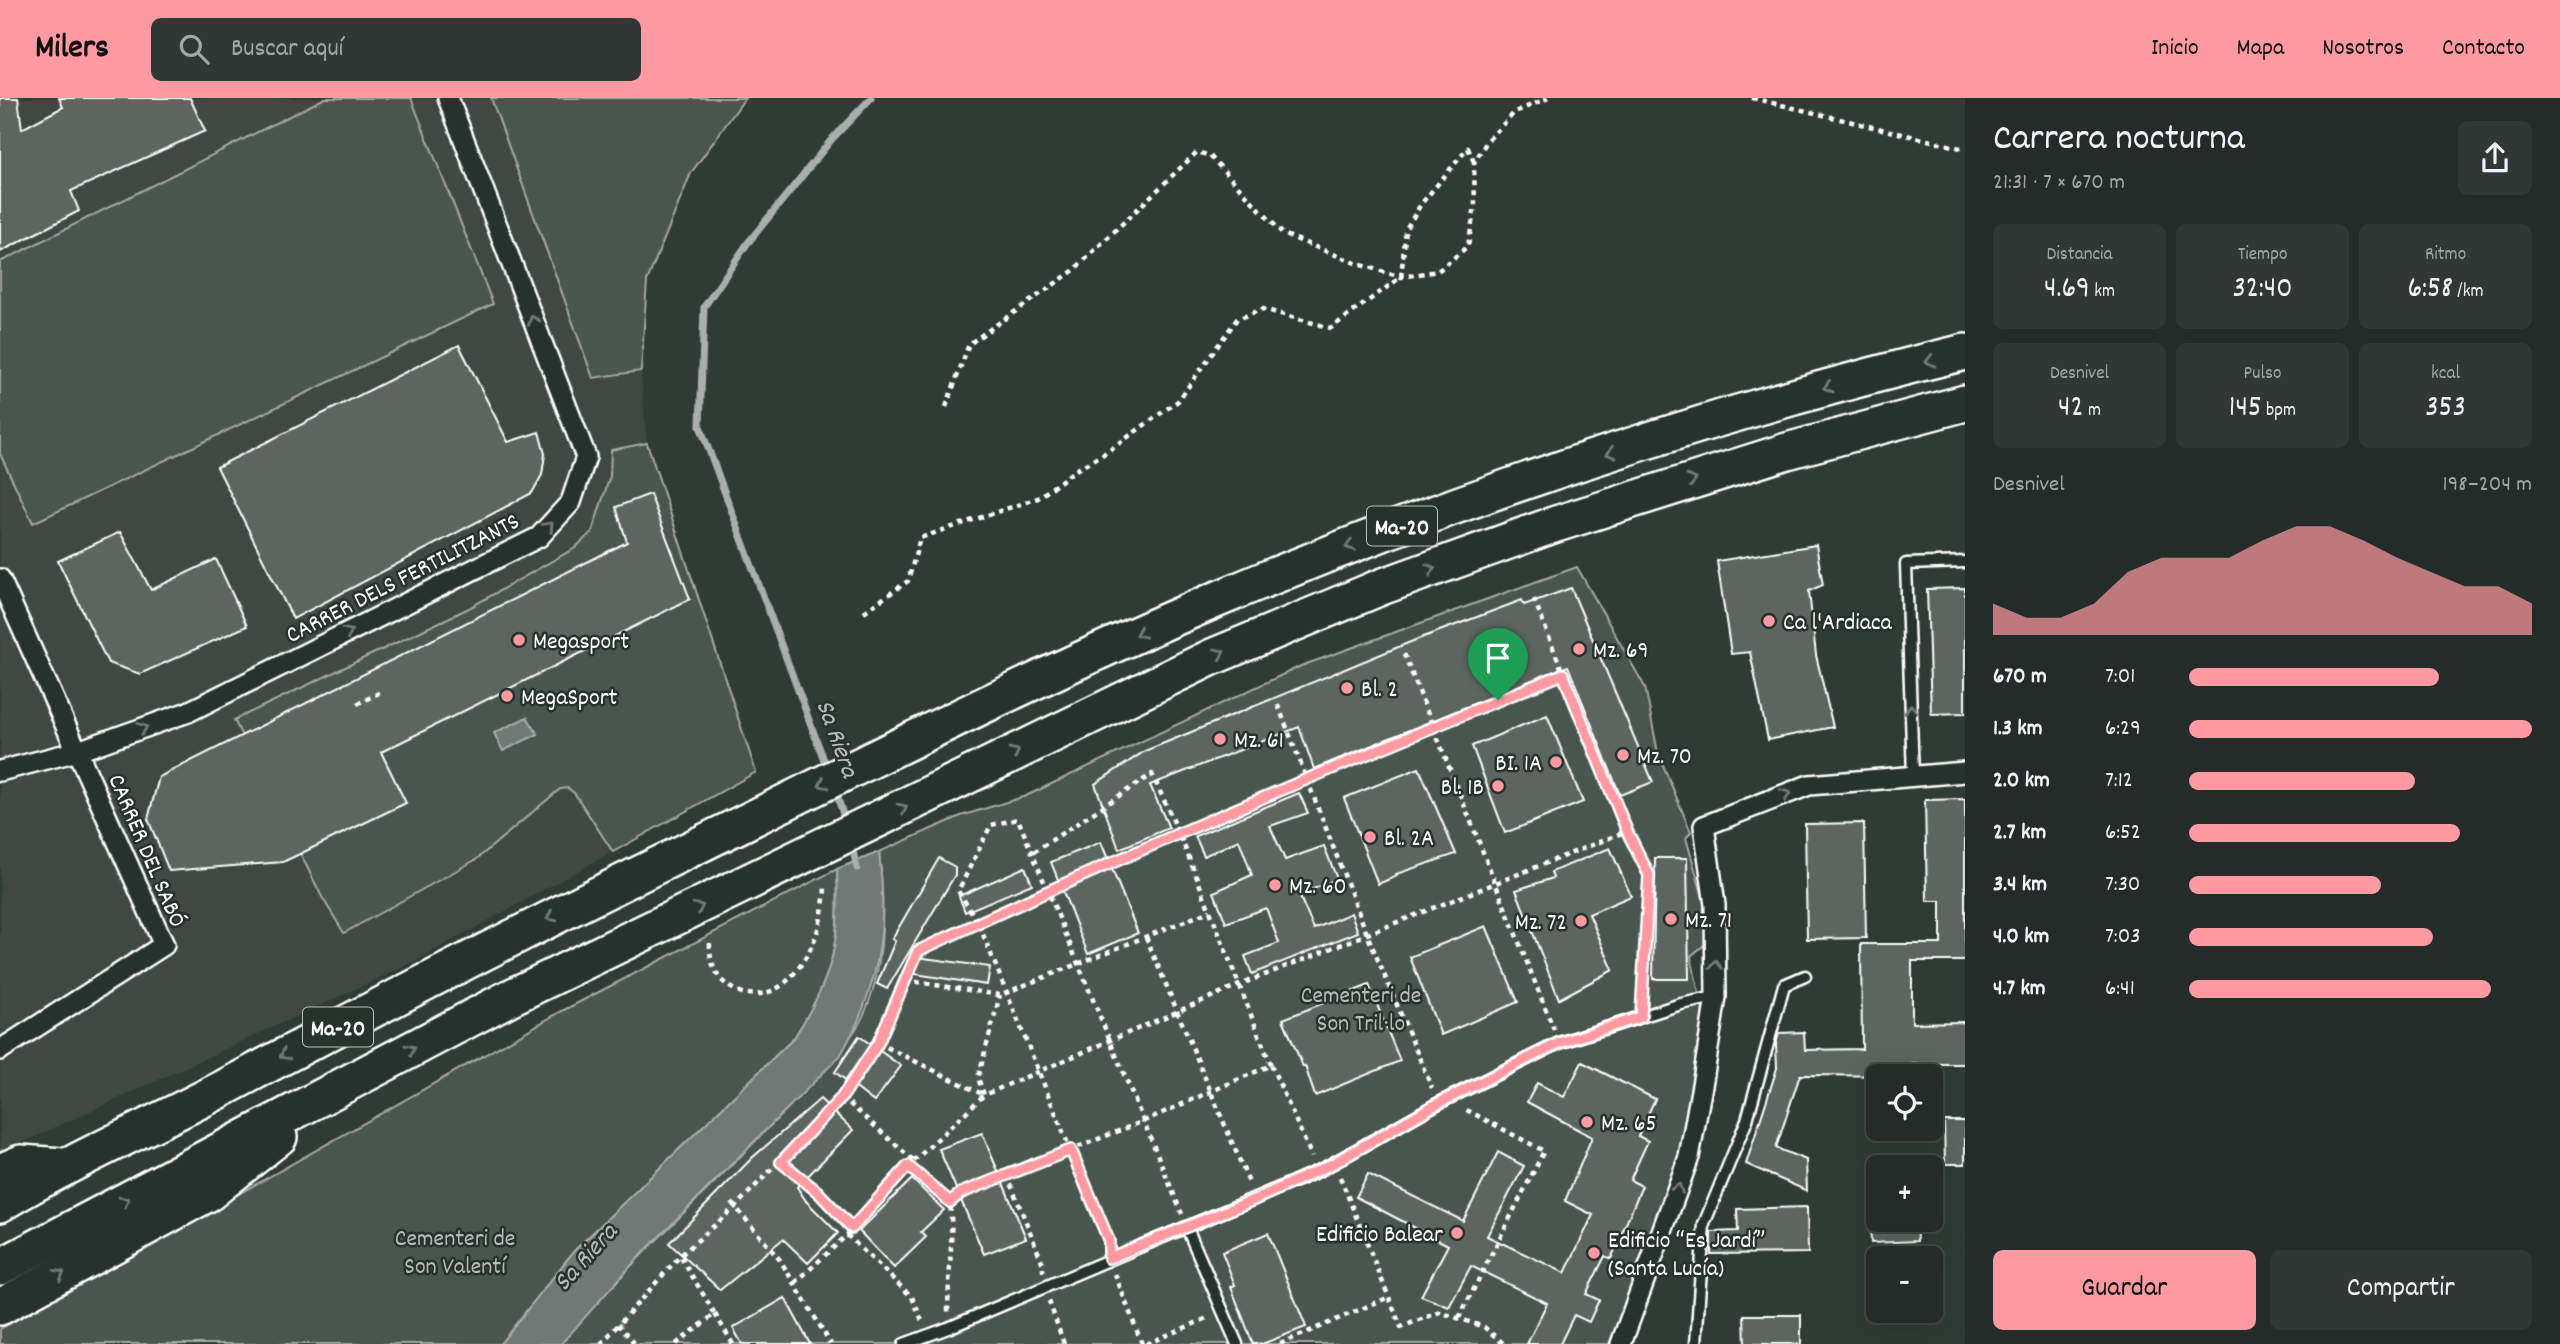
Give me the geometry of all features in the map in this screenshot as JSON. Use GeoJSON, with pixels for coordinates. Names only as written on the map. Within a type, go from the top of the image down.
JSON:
{"type":"FeatureCollection","features":[{"type":"Feature","properties":{"kind":"highway","name":"Ma-20"},"geometry":{"type":"LineString","coordinates":[[0,1203],[62,1166],[214,1093],[476,954],[929,733],[1219,598],[1444,510],[1665,435],[1965,352]]}},
{"type":"Feature","properties":{"kind":"highway","name":"Ma-20"},"geometry":{"type":"LineString","coordinates":[[0,1267],[509,998],[1212,657],[1392,583],[1659,490],[1832,438],[1965,403]]}},
{"type":"Feature","properties":{"kind":"highway"},"geometry":{"type":"LineString","coordinates":[[0,1307],[209,1193],[351,1080]]}},
{"type":"Feature","properties":{"kind":"highway"},"geometry":{"type":"LineString","coordinates":[[0,1172],[21,1163],[62,1166]]}},
{"type":"Feature","properties":{"kind":"street","name":"CARRER DELS FERTILITZANTS"},"geometry":{"type":"LineString","coordinates":[[0,771],[78,751],[188,712],[539,537],[572,502],[586,457],[448,98]]}},
{"type":"Feature","properties":{"kind":"street"},"geometry":{"type":"LineString","coordinates":[[0,579],[78,751]]}},
{"type":"Feature","properties":{"kind":"street","name":"CARRER DEL SABÓ"},"geometry":{"type":"LineString","coordinates":[[0,1049],[164,945],[78,751]]}},
{"type":"Feature","properties":{"kind":"street"},"geometry":{"type":"LineString","coordinates":[[1621,1344],[1689,1157],[1717,997],[1715,905],[1704,826],[1809,785],[1965,772]]}},
{"type":"Feature","properties":{"kind":"lane"},"geometry":{"type":"LineString","coordinates":[[1913,777],[1906,564],[1965,562]]}},
{"type":"Feature","properties":{"kind":"lane"},"geometry":{"type":"LineString","coordinates":[[1696,1344],[1704,1224],[1747,1120],[1784,985],[1805,976]]}},
{"type":"Feature","properties":{"kind":"lane"},"geometry":{"type":"LineString","coordinates":[[904,1344],[948,1328],[1319,1171],[1447,1099],[1559,1043],[1717,997]]}},
{"type":"Feature","properties":{"kind":"lane"},"geometry":{"type":"LineString","coordinates":[[1187,1228],[1237,1344]]}},
{"type":"Feature","properties":{"kind":"path"},"geometry":{"type":"LineString","coordinates":[[1474,163],[1487,141],[1515,113],[1548,98]]}},
{"type":"Feature","properties":{"kind":"path"},"geometry":{"type":"LineString","coordinates":[[1752,98],[1965,149]]}},
{"type":"Feature","properties":{"kind":"path"},"geometry":{"type":"LineString","coordinates":[[864,612],[908,581],[920,538],[1038,498],[1178,401],[1237,319],[1264,309],[1331,328],[1401,277],[1438,271],[1468,246],[1475,206],[1474,163],[1468,148],[1421,204],[1406,229],[1401,277]]}},
{"type":"Feature","properties":{"kind":"path"},"geometry":{"type":"LineString","coordinates":[[946,407],[969,344],[1073,271],[1197,152],[1210,156],[1283,234],[1401,277]]}},
{"type":"Feature","properties":{"kind":"path"},"geometry":{"type":"LineString","coordinates":[[1534,599],[1627,831],[1649,875],[1641,1017]]}},
{"type":"Feature","properties":{"kind":"path"},"geometry":{"type":"LineString","coordinates":[[1404,654],[1559,1043]]}},
{"type":"Feature","properties":{"kind":"path"},"geometry":{"type":"LineString","coordinates":[[601,1344],[680,1256],[781,1162],[842,1097],[878,1043],[918,951],[1048,889],[1307,778],[1563,674]]}},
{"type":"Feature","properties":{"kind":"path"},"geometry":{"type":"LineString","coordinates":[[358,704],[382,692]]}},
{"type":"Feature","properties":{"kind":"path"},"geometry":{"type":"LineString","coordinates":[[1278,705],[1367,934],[1432,1089],[1544,1151],[1459,1318]]}},
{"type":"Feature","properties":{"kind":"path"},"geometry":{"type":"LineString","coordinates":[[1032,853],[1152,774],[1179,833],[1271,1065],[1319,1171]]}},
{"type":"Feature","properties":{"kind":"path"},"geometry":{"type":"LineString","coordinates":[[1187,1228],[1018,819],[991,825],[958,891],[978,922],[1109,1241],[1109,1258],[1144,1344],[1224,1312]]}},
{"type":"Feature","properties":{"kind":"path"},"geometry":{"type":"LineString","coordinates":[[795,1283],[847,1235],[908,1166],[984,1096],[1239,985],[1627,831]]}},
{"type":"Feature","properties":{"kind":"path"},"geometry":{"type":"LineString","coordinates":[[710,943],[711,965],[727,986],[755,994],[774,989],[792,976],[813,943],[821,920],[825,887]]}},
{"type":"Feature","properties":{"kind":"path"},"geometry":{"type":"LineString","coordinates":[[904,980],[1000,995],[1210,911]]}},
{"type":"Feature","properties":{"kind":"path"},"geometry":{"type":"LineString","coordinates":[[1146,937],[1256,1199]]}},
{"type":"Feature","properties":{"kind":"path"},"geometry":{"type":"LineString","coordinates":[[984,1096],[978,1078],[1000,995]]}},
{"type":"Feature","properties":{"kind":"path"},"geometry":{"type":"LineString","coordinates":[[878,1043],[984,1096]]}},
{"type":"Feature","properties":{"kind":"path"},"geometry":{"type":"LineString","coordinates":[[950,1202],[961,1193],[1144,1121],[1271,1065]]}},
{"type":"Feature","properties":{"kind":"path"},"geometry":{"type":"LineString","coordinates":[[842,1097],[914,1161]]}},
{"type":"Feature","properties":{"kind":"path"},"geometry":{"type":"LineString","coordinates":[[781,1162],[818,1192],[852,1228]]}},
{"type":"Feature","properties":{"kind":"path"},"geometry":{"type":"LineString","coordinates":[[1334,1163],[1401,1327],[1440,1312],[1484,1327],[1504,1344]]}},
{"type":"Feature","properties":{"kind":"path"},"geometry":{"type":"LineString","coordinates":[[908,1166],[950,1202],[953,1234],[948,1279],[948,1328]]}},
{"type":"Feature","properties":{"kind":"path"},"geometry":{"type":"LineString","coordinates":[[1007,1175],[1043,1264],[1043,1286],[1064,1344]]}},
{"type":"Feature","properties":{"kind":"path"},"geometry":{"type":"LineString","coordinates":[[734,1205],[795,1283],[831,1344]]}},
{"type":"Feature","properties":{"kind":"path"},"geometry":{"type":"LineString","coordinates":[[847,1235],[912,1297],[927,1334]]}},
{"type":"Feature","properties":{"kind":"path"},"geometry":{"type":"LineString","coordinates":[[680,1256],[733,1344]]}},
{"type":"Feature","properties":{"kind":"path"},"geometry":{"type":"LineString","coordinates":[[1280,1344],[1389,1297]]}},
{"type":"Feature","properties":{"kind":"path"},"geometry":{"type":"LineString","coordinates":[[676,1344],[715,1314]]}},
{"type":"Feature","properties":{"kind":"path"},"geometry":{"type":"LineString","coordinates":[[618,1324],[635,1344]]}},
{"type":"Feature","properties":{"kind":"shaded area"},"geometry":{"type":"Polygon","coordinates":[[[0,98],[745,98],[691,173],[647,281],[641,371],[647,443],[756,772],[412,963],[0,1153],[0,98]]]}},
{"type":"Feature","properties":{"kind":"green space"},"geometry":{"type":"Polygon","coordinates":[[[325,98],[411,98],[493,304],[33,523],[0,454],[0,262],[325,98]]]}},
{"type":"Feature","properties":{"kind":"green space"},"geometry":{"type":"Polygon","coordinates":[[[491,98],[745,98],[691,173],[647,281],[641,371],[593,378],[491,98]]]}},
{"type":"Feature","properties":{"kind":"green space","name":"MegaSport"},"geometry":{"type":"Polygon","coordinates":[[[647,443],[756,772],[613,852],[575,794],[568,788],[560,789],[477,859],[344,933],[322,897],[234,720],[469,608],[575,548],[592,532],[610,476],[611,450],[647,443]]]}},
{"type":"Feature","properties":{"kind":"green space","name":"Cementeri de Son Tril·lo"},"geometry":{"type":"Polygon","coordinates":[[[1577,567],[1645,687],[1658,753],[1691,832],[1686,838],[1706,908],[1709,941],[1691,956],[1703,1012],[1696,1082],[1680,1153],[1646,1252],[1609,1344],[561,1344],[619,1278],[774,1122],[856,1029],[874,988],[878,966],[883,919],[879,852],[961,816],[1026,796],[1301,666],[1577,567]]]}},
{"type":"Feature","properties":{"kind":"green space","name":"Cementeri de Son Valentí"},"geometry":{"type":"Polygon","coordinates":[[[837,869],[836,939],[832,958],[818,995],[794,1038],[574,1251],[500,1344],[0,1344],[0,1329],[562,1011],[837,869]]]}},
{"type":"Feature","properties":{"kind":"water"},"geometry":{"type":"Polygon","coordinates":[[[527,717],[538,734],[503,751],[494,733],[527,717]]]}},
{"type":"Feature","properties":{"kind":"water"},"geometry":{"type":"Polygon","coordinates":[[[879,852],[882,907],[878,957],[864,1006],[840,1056],[637,1259],[561,1344],[500,1344],[574,1251],[794,1038],[818,995],[832,957],[836,938],[837,869],[879,852]]]}},
{"type":"Feature","properties":{"kind":"building"},"geometry":{"type":"Polygon","coordinates":[[[0,98],[18,98],[22,129],[63,107],[59,98],[190,98],[205,131],[71,191],[79,211],[0,252],[0,98]]]}},
{"type":"Feature","properties":{"kind":"building"},"geometry":{"type":"Polygon","coordinates":[[[459,345],[508,442],[539,432],[545,454],[542,475],[532,493],[293,619],[217,467],[459,345]]]}},
{"type":"Feature","properties":{"kind":"building"},"geometry":{"type":"Polygon","coordinates":[[[650,494],[690,599],[381,752],[406,803],[283,862],[169,871],[148,819],[159,777],[627,542],[616,507],[650,494]]]}},
{"type":"Feature","properties":{"kind":"building"},"geometry":{"type":"Polygon","coordinates":[[[120,532],[151,590],[216,559],[247,626],[140,674],[108,663],[58,561],[120,532]]]}},
{"type":"Feature","properties":{"kind":"building","name":"Ca l'Ardiaca"},"geometry":{"type":"Polygon","coordinates":[[[1816,545],[1823,585],[1809,591],[1816,655],[1833,727],[1768,740],[1750,652],[1731,654],[1717,561],[1816,545]]]}},
{"type":"Feature","properties":{"kind":"building"},"geometry":{"type":"Polygon","coordinates":[[[1571,588],[1653,782],[1620,795],[1568,666],[1314,769],[1299,727],[1150,785],[1169,828],[1119,849],[1095,784],[1145,751],[1413,641],[1522,600],[1524,605],[1571,588]]]}},
{"type":"Feature","properties":{"kind":"building"},"geometry":{"type":"Polygon","coordinates":[[[1965,588],[1965,713],[1931,714],[1927,589],[1965,588]]]}},
{"type":"Feature","properties":{"kind":"building"},"geometry":{"type":"Polygon","coordinates":[[[1547,715],[1583,802],[1505,833],[1472,746],[1547,715]]]}},
{"type":"Feature","properties":{"kind":"building"},"geometry":{"type":"Polygon","coordinates":[[[1419,768],[1456,854],[1396,874],[1397,876],[1378,884],[1344,798],[1419,768]]]}},
{"type":"Feature","properties":{"kind":"building"},"geometry":{"type":"Polygon","coordinates":[[[1299,793],[1308,813],[1270,826],[1285,860],[1324,846],[1337,879],[1299,895],[1314,929],[1351,913],[1358,932],[1252,974],[1245,956],[1279,943],[1266,908],[1226,923],[1214,892],[1252,875],[1239,840],[1204,856],[1195,836],[1299,793]]]}},
{"type":"Feature","properties":{"kind":"building"},"geometry":{"type":"Polygon","coordinates":[[[1965,799],[1965,961],[1912,961],[1912,1023],[1965,1022],[1965,1064],[1866,1064],[1866,1076],[1800,1075],[1776,1148],[1806,1160],[1807,1191],[1746,1164],[1777,1068],[1776,1044],[1779,1033],[1804,1032],[1805,1050],[1862,1049],[1861,944],[1941,944],[1941,901],[1927,901],[1925,800],[1965,799]]]}},
{"type":"Feature","properties":{"kind":"building"},"geometry":{"type":"Polygon","coordinates":[[[1864,823],[1866,938],[1807,939],[1805,824],[1864,823]]]}},
{"type":"Feature","properties":{"kind":"building"},"geometry":{"type":"Polygon","coordinates":[[[1101,842],[1138,933],[1088,954],[1051,862],[1101,842]]]}},
{"type":"Feature","properties":{"kind":"building"},"geometry":{"type":"Polygon","coordinates":[[[1610,848],[1631,896],[1589,914],[1613,970],[1559,999],[1516,890],[1553,878],[1551,872],[1610,848]]]}},
{"type":"Feature","properties":{"kind":"building"},"geometry":{"type":"Polygon","coordinates":[[[939,858],[955,867],[955,875],[887,989],[877,984],[895,941],[892,939],[939,858]]]}},
{"type":"Feature","properties":{"kind":"building","name":"Mz. 71"},"geometry":{"type":"Polygon","coordinates":[[[1655,858],[1687,858],[1689,979],[1653,979],[1655,858]]]}},
{"type":"Feature","properties":{"kind":"building"},"geometry":{"type":"Polygon","coordinates":[[[1025,867],[1032,884],[965,912],[959,896],[1025,867]]]}},
{"type":"Feature","properties":{"kind":"building"},"geometry":{"type":"Polygon","coordinates":[[[1486,926],[1518,1002],[1441,1035],[1410,957],[1486,926]]]}},
{"type":"Feature","properties":{"kind":"building"},"geometry":{"type":"Polygon","coordinates":[[[917,957],[990,967],[987,985],[915,974],[917,957]]]}},
{"type":"Feature","properties":{"kind":"building"},"geometry":{"type":"Polygon","coordinates":[[[1369,985],[1400,1061],[1315,1096],[1305,1066],[1303,1067],[1283,1019],[1369,985]]]}},
{"type":"Feature","properties":{"kind":"building"},"geometry":{"type":"Polygon","coordinates":[[[859,1036],[901,1066],[874,1102],[835,1072],[859,1036]]]}},
{"type":"Feature","properties":{"kind":"building"},"geometry":{"type":"Polygon","coordinates":[[[1582,1062],[1655,1099],[1638,1136],[1648,1141],[1630,1180],[1642,1186],[1611,1259],[1605,1256],[1586,1294],[1599,1300],[1589,1322],[1574,1315],[1560,1344],[1527,1344],[1547,1303],[1471,1266],[1449,1307],[1421,1296],[1448,1245],[1356,1197],[1368,1174],[1463,1221],[1498,1152],[1524,1166],[1487,1236],[1565,1273],[1593,1215],[1565,1201],[1592,1137],[1527,1102],[1537,1083],[1564,1097],[1582,1062]]]}},
{"type":"Feature","properties":{"kind":"building"},"geometry":{"type":"Polygon","coordinates":[[[820,1099],[853,1130],[797,1187],[806,1201],[838,1233],[808,1263],[783,1239],[720,1290],[669,1243],[752,1158],[820,1099]]]}},
{"type":"Feature","properties":{"kind":"building"},"geometry":{"type":"Polygon","coordinates":[[[1944,1121],[1965,1121],[1965,1164],[1945,1164],[1944,1121]]]}},
{"type":"Feature","properties":{"kind":"building"},"geometry":{"type":"Polygon","coordinates":[[[982,1133],[1026,1238],[984,1254],[939,1149],[982,1133]]]}},
{"type":"Feature","properties":{"kind":"building"},"geometry":{"type":"Polygon","coordinates":[[[912,1179],[944,1210],[921,1232],[926,1237],[894,1268],[859,1231],[912,1179]]]}},
{"type":"Feature","properties":{"kind":"building"},"geometry":{"type":"Polygon","coordinates":[[[1807,1207],[1808,1253],[1711,1254],[1711,1232],[1738,1231],[1737,1209],[1807,1207]]]}},
{"type":"Feature","properties":{"kind":"building"},"geometry":{"type":"Polygon","coordinates":[[[1871,1232],[1917,1232],[1917,1241],[1871,1243],[1871,1232]]]}},
{"type":"Feature","properties":{"kind":"building"},"geometry":{"type":"Polygon","coordinates":[[[1268,1233],[1306,1327],[1262,1344],[1253,1344],[1231,1287],[1235,1285],[1222,1252],[1268,1233]]]}},
{"type":"Feature","properties":{"kind":"building"},"geometry":{"type":"Polygon","coordinates":[[[785,1298],[810,1344],[742,1344],[733,1328],[785,1298]]]}},
{"type":"Feature","properties":{"kind":"building"},"geometry":{"type":"Polygon","coordinates":[[[1744,1315],[1801,1315],[1801,1344],[1745,1344],[1744,1315]]]}},
{"type":"Feature","properties":{"kind":"waterway","name":"Sa Riera"},"geometry":{"type":"LineString","coordinates":[[828,771],[700,426],[704,307],[747,244],[832,139],[871,98]]}},
{"type":"Feature","properties":{"kind":"waterway","name":"Sa Riera"},"geometry":{"type":"LineString","coordinates":[[835,789],[846,824]]}},
{"type":"Feature","properties":{"kind":"waterway","name":"Sa Riera"},"geometry":{"type":"LineString","coordinates":[[851,843],[857,868]]}},
{"type":"Feature","properties":{"kind":"place","name":"Ca l'Ardiaca"},"geometry":{"type":"Point","coordinates":[1769,621]}},
{"type":"Feature","properties":{"kind":"place","name":"Megasport"},"geometry":{"type":"Point","coordinates":[519,640]}},
{"type":"Feature","properties":{"kind":"place","name":"Mz. 69"},"geometry":{"type":"Point","coordinates":[1579,649]}},
{"type":"Feature","properties":{"kind":"place","name":"Bl. 2"},"geometry":{"type":"Point","coordinates":[1347,688]}},
{"type":"Feature","properties":{"kind":"place","name":"MegaSport"},"geometry":{"type":"Point","coordinates":[507,696]}},
{"type":"Feature","properties":{"kind":"place","name":"Mz. 61"},"geometry":{"type":"Point","coordinates":[1220,739]}},
{"type":"Feature","properties":{"kind":"place","name":"Mz. 70"},"geometry":{"type":"Point","coordinates":[1623,755]}},
{"type":"Feature","properties":{"kind":"place","name":"BI. 1A"},"geometry":{"type":"Point","coordinates":[1556,762]}},
{"type":"Feature","properties":{"kind":"place","name":"Bl. 1B"},"geometry":{"type":"Point","coordinates":[1498,786]}},
{"type":"Feature","properties":{"kind":"place","name":"Bl. 2A"},"geometry":{"type":"Point","coordinates":[1370,837]}},
{"type":"Feature","properties":{"kind":"place","name":"Mz. 60"},"geometry":{"type":"Point","coordinates":[1275,885]}},
{"type":"Feature","properties":{"kind":"place","name":"Mz. 71"},"geometry":{"type":"Point","coordinates":[1671,919]}},
{"type":"Feature","properties":{"kind":"place","name":"Mz. 72"},"geometry":{"type":"Point","coordinates":[1581,921]}},
{"type":"Feature","properties":{"kind":"place","name":"Mz. 65"},"geometry":{"type":"Point","coordinates":[1587,1122]}},
{"type":"Feature","properties":{"kind":"place","name":"Edificio Balear"},"geometry":{"type":"Point","coordinates":[1457,1233]}},
{"type":"Feature","properties":{"kind":"place","name":"Edificio “Es Jardí” (Santa Lucía)"},"geometry":{"type":"Point","coordinates":[1594,1253]}},
{"type":"Feature","properties":{"kind":"route"},"geometry":{"type":"LineString","coordinates":[[1563,674],[1627,831],[1649,875],[1641,1017],[1559,1043],[1435,1105],[1334,1163],[1256,1199],[1109,1258],[1109,1241],[1071,1150],[961,1193],[950,1202],[908,1166],[852,1228],[818,1192],[781,1162],[842,1097],[878,1043],[918,951],[1048,889],[1498,700],[1563,674]]}}]}
